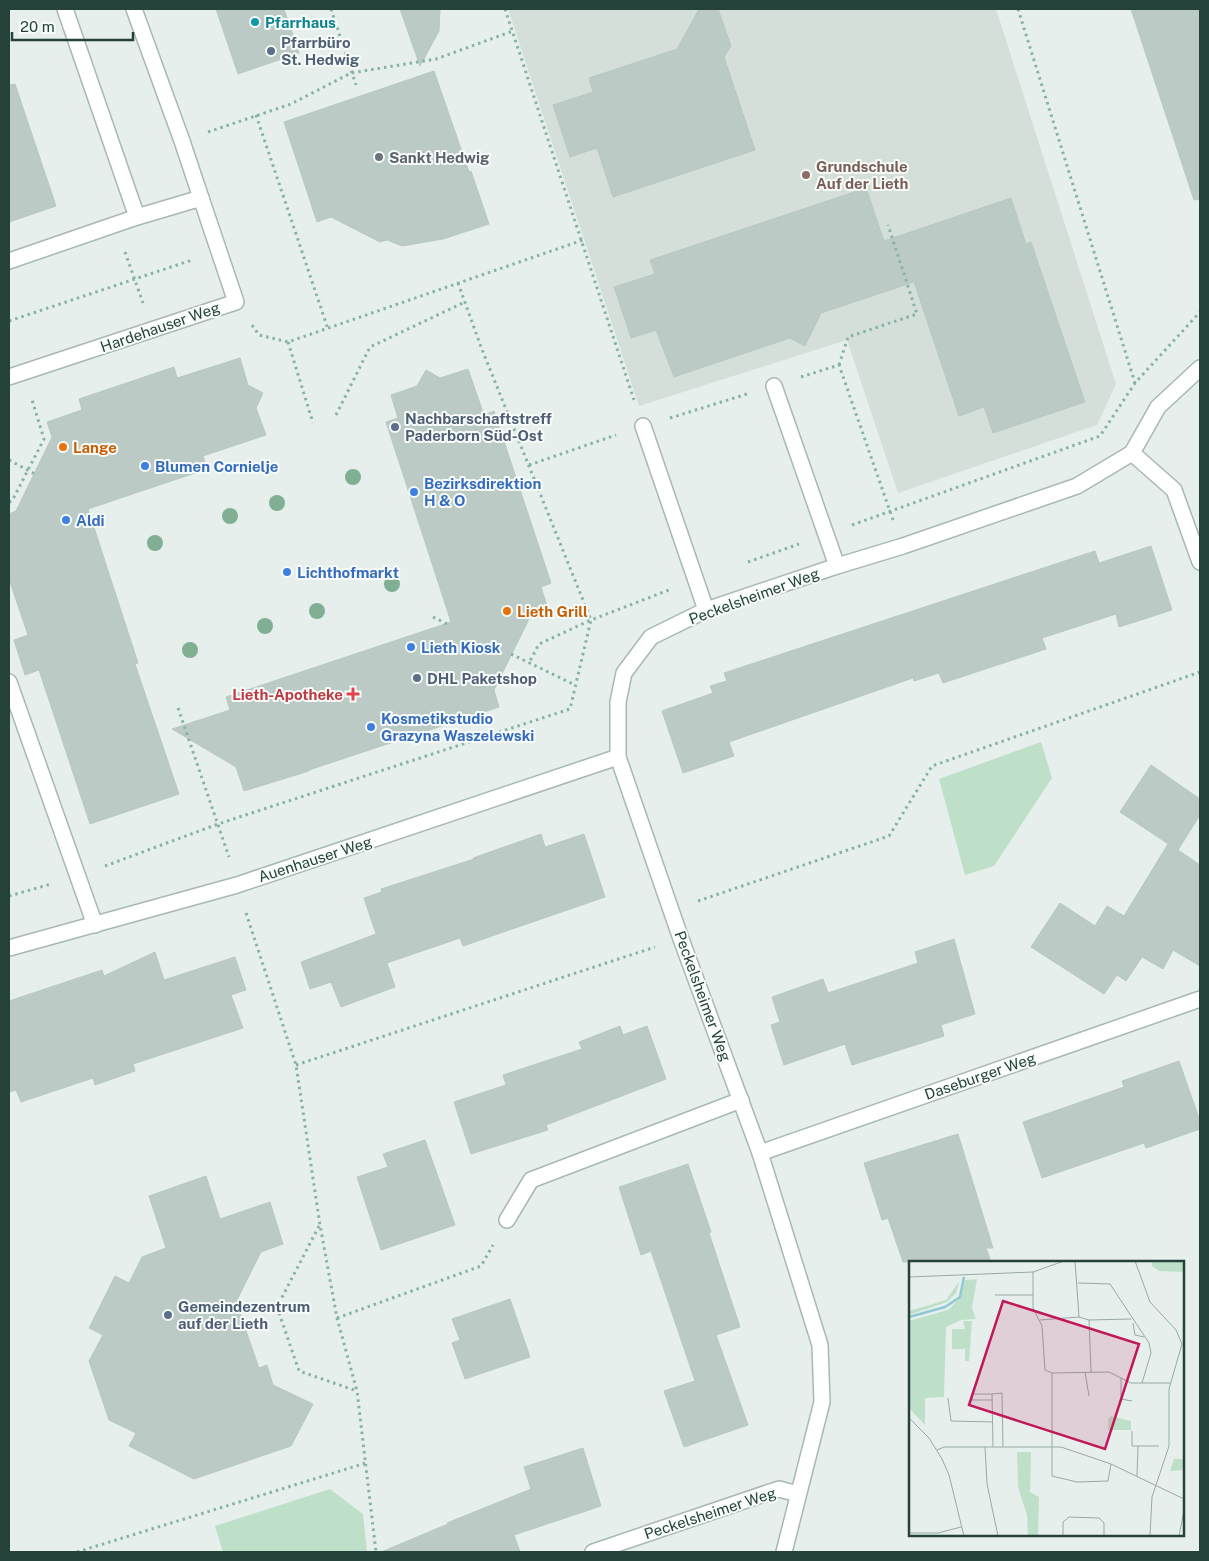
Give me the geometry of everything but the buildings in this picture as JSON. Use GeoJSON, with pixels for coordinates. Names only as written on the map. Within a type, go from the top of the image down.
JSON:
{"type":"FeatureCollection","features":[{"type":"Feature","properties":{"kind":"street"},"geometry":{"type":"LineString","coordinates":[[65,9],[137,217]]}},
{"type":"Feature","properties":{"kind":"street","name":"Hardehauser Weg"},"geometry":{"type":"LineString","coordinates":[[9,378],[236,302],[182,140],[134,9]]}},
{"type":"Feature","properties":{"kind":"street"},"geometry":{"type":"LineString","coordinates":[[9,261],[115,224],[201,198]]}},
{"type":"Feature","properties":{"kind":"street","name":"Peckelsheimer Weg"},"geometry":{"type":"LineString","coordinates":[[784,1552],[822,1402],[820,1346],[760,1153],[681,939],[618,757],[618,702],[624,673],[651,638],[706,610],[903,546],[1077,486],[1132,453],[1158,407],[1200,368]]}},
{"type":"Feature","properties":{"kind":"street"},"geometry":{"type":"LineString","coordinates":[[774,386],[837,566]]}},
{"type":"Feature","properties":{"kind":"street"},"geometry":{"type":"LineString","coordinates":[[643,426],[706,610]]}},
{"type":"Feature","properties":{"kind":"street"},"geometry":{"type":"LineString","coordinates":[[1132,453],[1174,490],[1200,562]]}},
{"type":"Feature","properties":{"kind":"street"},"geometry":{"type":"LineString","coordinates":[[9,682],[95,925]]}},
{"type":"Feature","properties":{"kind":"street","name":"Auenhauser Weg"},"geometry":{"type":"LineString","coordinates":[[9,948],[237,885],[618,757]]}},
{"type":"Feature","properties":{"kind":"street","name":"Daseburger Weg"},"geometry":{"type":"LineString","coordinates":[[760,1153],[1200,999]]}},
{"type":"Feature","properties":{"kind":"street"},"geometry":{"type":"LineString","coordinates":[[507,1220],[531,1180],[741,1100]]}},
{"type":"Feature","properties":{"kind":"street","name":"Peckelsheimer Weg"},"geometry":{"type":"LineString","coordinates":[[593,1552],[779,1489],[798,1494]]}},
{"type":"Feature","properties":{"kind":"path"},"geometry":{"type":"LineString","coordinates":[[330,9],[356,84]]}},
{"type":"Feature","properties":{"kind":"path"},"geometry":{"type":"LineString","coordinates":[[505,9],[643,426],[528,465]]}},
{"type":"Feature","properties":{"kind":"path"},"geometry":{"type":"LineString","coordinates":[[1018,9],[1135,383],[1158,407]]}},
{"type":"Feature","properties":{"kind":"path"},"geometry":{"type":"LineString","coordinates":[[182,140],[291,104],[351,73],[436,59],[513,31]]}},
{"type":"Feature","properties":{"kind":"path"},"geometry":{"type":"LineString","coordinates":[[256,116],[328,329]]}},
{"type":"Feature","properties":{"kind":"path"},"geometry":{"type":"LineString","coordinates":[[115,224],[153,329]]}},
{"type":"Feature","properties":{"kind":"path"},"geometry":{"type":"LineString","coordinates":[[839,365],[848,337],[916,314],[888,225]]}},
{"type":"Feature","properties":{"kind":"path"},"geometry":{"type":"LineString","coordinates":[[236,302],[259,335],[288,342],[583,240]]}},
{"type":"Feature","properties":{"kind":"path"},"geometry":{"type":"LineString","coordinates":[[9,321],[218,251]]}},
{"type":"Feature","properties":{"kind":"path"},"geometry":{"type":"LineString","coordinates":[[9,896],[77,877],[218,824],[570,709],[591,620],[481,347],[458,283]]}},
{"type":"Feature","properties":{"kind":"path"},"geometry":{"type":"LineString","coordinates":[[336,415],[370,347],[465,302]]}},
{"type":"Feature","properties":{"kind":"path"},"geometry":{"type":"LineString","coordinates":[[742,564],[1100,436],[1135,383],[1200,312]]}},
{"type":"Feature","properties":{"kind":"path"},"geometry":{"type":"LineString","coordinates":[[288,342],[313,423]]}},
{"type":"Feature","properties":{"kind":"path"},"geometry":{"type":"LineString","coordinates":[[9,502],[12,501],[44,439],[41,428]]}},
{"type":"Feature","properties":{"kind":"path"},"geometry":{"type":"LineString","coordinates":[[9,460],[35,474]]}},
{"type":"Feature","properties":{"kind":"path"},"geometry":{"type":"LineString","coordinates":[[529,663],[540,644],[591,620],[696,581]]}},
{"type":"Feature","properties":{"kind":"path"},"geometry":{"type":"LineString","coordinates":[[433,617],[448,625]]}},
{"type":"Feature","properties":{"kind":"path"},"geometry":{"type":"LineString","coordinates":[[511,654],[576,685]]}},
{"type":"Feature","properties":{"kind":"path"},"geometry":{"type":"LineString","coordinates":[[672,910],[889,836],[932,766],[1200,672]]}},
{"type":"Feature","properties":{"kind":"path"},"geometry":{"type":"LineString","coordinates":[[178,708],[296,1064],[320,1225],[337,1318],[357,1391],[376,1552]]}},
{"type":"Feature","properties":{"kind":"path"},"geometry":{"type":"LineString","coordinates":[[296,1064],[681,939]]}},
{"type":"Feature","properties":{"kind":"path"},"geometry":{"type":"LineString","coordinates":[[337,1318],[481,1266],[507,1220]]}},
{"type":"Feature","properties":{"kind":"path"},"geometry":{"type":"LineString","coordinates":[[320,1225],[277,1307],[299,1371],[357,1391]]}},
{"type":"Feature","properties":{"kind":"path"},"geometry":{"type":"LineString","coordinates":[[76,1552],[366,1462]]}},
{"type":"Feature","properties":{"kind":"shaded area","name":"Grundschule Auf der Lieth"},"geometry":{"type":"Polygon","coordinates":[[[508,9],[996,9],[1116,384],[1097,425],[898,493],[847,340],[639,406],[508,9]]]}},
{"type":"Feature","properties":{"kind":"green space"},"geometry":{"type":"Polygon","coordinates":[[[1041,742],[1052,778],[994,866],[965,875],[939,779],[1041,742]]]}},
{"type":"Feature","properties":{"kind":"green space"},"geometry":{"type":"Polygon","coordinates":[[[330,1489],[363,1514],[367,1552],[223,1552],[215,1526],[330,1489]]]}},
{"type":"Feature","properties":{"kind":"place","name":"Pfarrhaus"},"geometry":{"type":"Point","coordinates":[255,22]}},
{"type":"Feature","properties":{"kind":"place","name":"Pfarrbüro St. Hedwig"},"geometry":{"type":"Point","coordinates":[271,51]}},
{"type":"Feature","properties":{"kind":"place","name":"Sankt Hedwig"},"geometry":{"type":"Point","coordinates":[379,157]}},
{"type":"Feature","properties":{"kind":"place","name":"Grundschule Auf der Lieth"},"geometry":{"type":"Point","coordinates":[806,175]}},
{"type":"Feature","properties":{"kind":"place","name":"Nachbarschaftstreff Paderborn Süd-Ost"},"geometry":{"type":"Point","coordinates":[395,427]}},
{"type":"Feature","properties":{"kind":"place","name":"Lange"},"geometry":{"type":"Point","coordinates":[63,447]}},
{"type":"Feature","properties":{"kind":"place","name":"Blumen Cornielje"},"geometry":{"type":"Point","coordinates":[145,466]}},
{"type":"Feature","properties":{"kind":"place","name":"Bezirksdirektion H & O"},"geometry":{"type":"Point","coordinates":[414,492]}},
{"type":"Feature","properties":{"kind":"place","name":"Aldi"},"geometry":{"type":"Point","coordinates":[66,520]}},
{"type":"Feature","properties":{"kind":"place","name":"Lichthofmarkt"},"geometry":{"type":"Point","coordinates":[287,572]}},
{"type":"Feature","properties":{"kind":"place","name":"Lieth Grill"},"geometry":{"type":"Point","coordinates":[507,611]}},
{"type":"Feature","properties":{"kind":"place","name":"Lieth Kiosk"},"geometry":{"type":"Point","coordinates":[411,647]}},
{"type":"Feature","properties":{"kind":"place","name":"DHL Paketshop"},"geometry":{"type":"Point","coordinates":[417,678]}},
{"type":"Feature","properties":{"kind":"place","name":"Lieth-Apotheke"},"geometry":{"type":"Point","coordinates":[353,694]}},
{"type":"Feature","properties":{"kind":"place","name":"Kosmetikstudio Grazyna Waszelewski"},"geometry":{"type":"Point","coordinates":[371,727]}},
{"type":"Feature","properties":{"kind":"place","name":"Gemeindezentrum auf der Lieth"},"geometry":{"type":"Point","coordinates":[168,1315]}}]}
